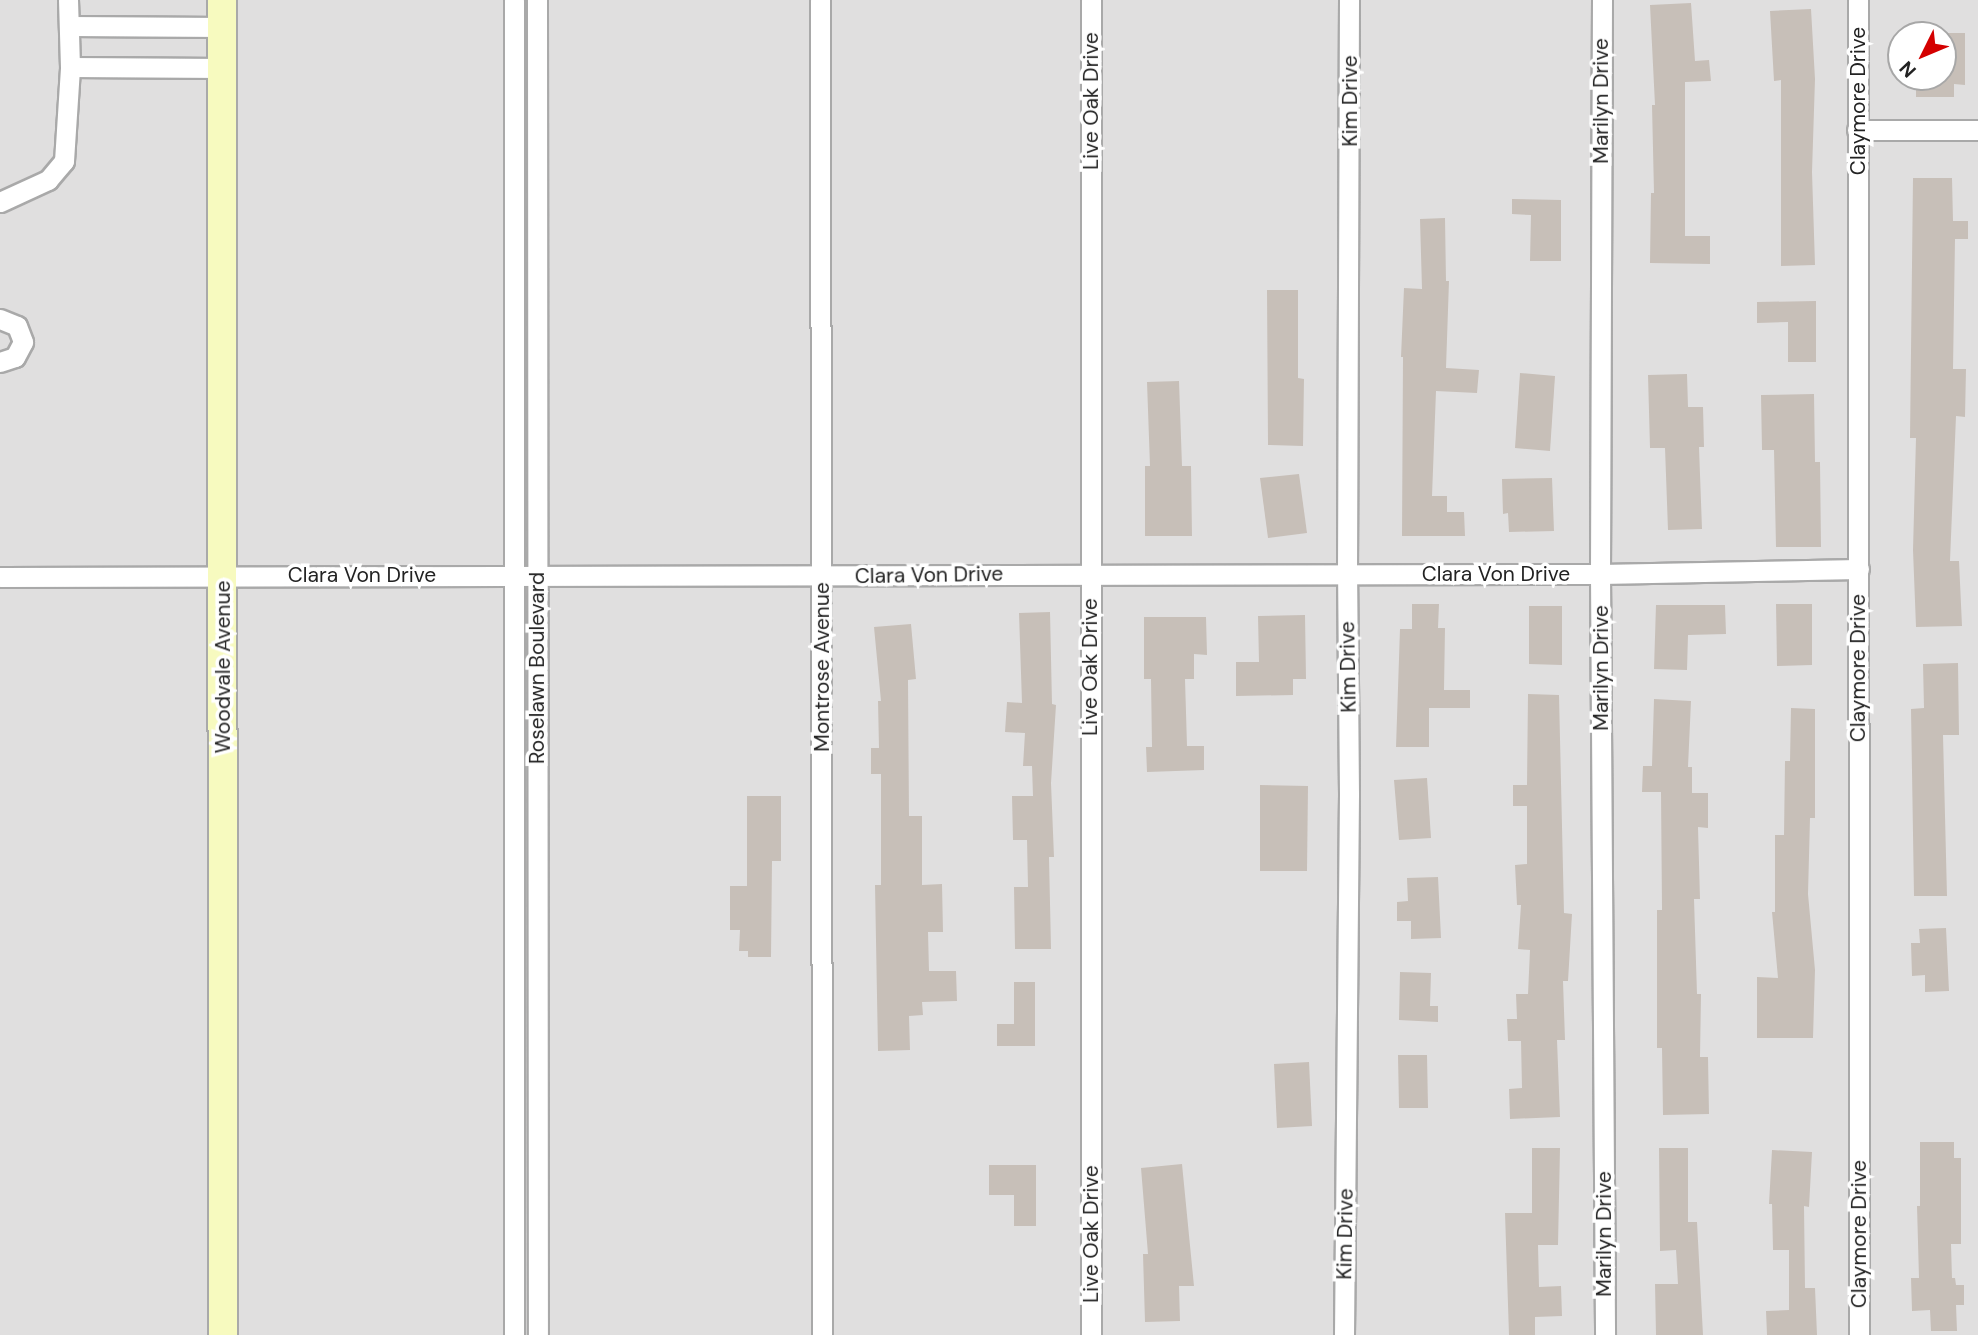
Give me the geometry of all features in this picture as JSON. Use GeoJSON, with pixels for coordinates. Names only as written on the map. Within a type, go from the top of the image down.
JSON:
{"type":"FeatureCollection","features":[{"type":"Feature","properties":{"kind":"street"},"geometry":{"type":"LineString","coordinates":[[0,202],[48,180],[64,161],[70,67],[68,0]]}},
{"type":"Feature","properties":{"kind":"street","name":"Roselawn Boulevard"},"geometry":{"type":"LineString","coordinates":[[514,0],[514,1335]]}},
{"type":"Feature","properties":{"kind":"street","name":"Roselawn Boulevard"},"geometry":{"type":"LineString","coordinates":[[537,0],[538,1335]]}},
{"type":"Feature","properties":{"kind":"street","name":"Montrose Avenue"},"geometry":{"type":"LineString","coordinates":[[820,0],[822,1335]]}},
{"type":"Feature","properties":{"kind":"street","name":"Live Oak Drive"},"geometry":{"type":"LineString","coordinates":[[1091,0],[1091,1335]]}},
{"type":"Feature","properties":{"kind":"street","name":"Kim Drive"},"geometry":{"type":"LineString","coordinates":[[1345,1335],[1349,808],[1349,0]]}},
{"type":"Feature","properties":{"kind":"street","name":"Marilyn Drive"},"geometry":{"type":"LineString","coordinates":[[1602,0],[1600,574],[1605,1335]]}},
{"type":"Feature","properties":{"kind":"street","name":"Claymore Drive"},"geometry":{"type":"LineString","coordinates":[[1858,0],[1859,1335]]}},
{"type":"Feature","properties":{"kind":"street"},"geometry":{"type":"LineString","coordinates":[[69,26],[223,13]]}},
{"type":"Feature","properties":{"kind":"street","name":"Woodvale Avenue"},"geometry":{"type":"LineString","coordinates":[[223,13],[223,1335]]}},
{"type":"Feature","properties":{"kind":"street"},"geometry":{"type":"LineString","coordinates":[[70,67],[223,68]]}},
{"type":"Feature","properties":{"kind":"street"},"geometry":{"type":"LineString","coordinates":[[514,93],[537,93]]}},
{"type":"Feature","properties":{"kind":"street"},"geometry":{"type":"LineString","coordinates":[[1857,130],[1978,130]]}},
{"type":"Feature","properties":{"kind":"street"},"geometry":{"type":"LineString","coordinates":[[0,319],[17,326],[23,342],[15,357],[0,362]]}},
{"type":"Feature","properties":{"kind":"street"},"geometry":{"type":"LineString","coordinates":[[514,327],[537,327]]}},
{"type":"Feature","properties":{"kind":"street","name":"Clara Von Drive"},"geometry":{"type":"LineString","coordinates":[[0,577],[1600,574],[1859,569]]}},
{"type":"Feature","properties":{"kind":"street"},"geometry":{"type":"LineString","coordinates":[[514,812],[537,812]]}},
{"type":"Feature","properties":{"kind":"street"},"geometry":{"type":"LineString","coordinates":[[514,1010],[538,1010]]}},
{"type":"Feature","properties":{"kind":"street"},"geometry":{"type":"LineString","coordinates":[[514,1218],[538,1218]]}},
{"type":"Feature","properties":{"kind":"shaded area"},"geometry":{"type":"Polygon","coordinates":[[[0,0],[1978,0],[1978,1335],[0,1335],[0,0]]]}},
{"type":"Feature","properties":{"kind":"building"},"geometry":{"type":"Polygon","coordinates":[[[1691,3],[1695,61],[1709,60],[1711,81],[1685,82],[1685,236],[1710,236],[1710,264],[1650,263],[1651,193],[1654,193],[1652,105],[1655,105],[1650,5],[1691,3]]]}},
{"type":"Feature","properties":{"kind":"building"},"geometry":{"type":"Polygon","coordinates":[[[1811,9],[1815,79],[1812,172],[1815,265],[1781,266],[1781,80],[1774,81],[1770,11],[1811,9]]]}},
{"type":"Feature","properties":{"kind":"building"},"geometry":{"type":"Polygon","coordinates":[[[1957,33],[1965,33],[1965,85],[1957,84],[1957,33]]]}},
{"type":"Feature","properties":{"kind":"building"},"geometry":{"type":"Polygon","coordinates":[[[1916,91],[1954,91],[1954,97],[1916,97],[1916,91]]]}},
{"type":"Feature","properties":{"kind":"building"},"geometry":{"type":"Polygon","coordinates":[[[1913,178],[1952,178],[1953,221],[1968,221],[1968,239],[1955,239],[1953,369],[1966,369],[1965,417],[1956,416],[1950,561],[1959,561],[1962,626],[1916,627],[1913,550],[1916,438],[1910,438],[1913,178]]]}},
{"type":"Feature","properties":{"kind":"building"},"geometry":{"type":"Polygon","coordinates":[[[1512,199],[1561,200],[1561,261],[1530,261],[1531,215],[1512,214],[1512,199]]]}},
{"type":"Feature","properties":{"kind":"building"},"geometry":{"type":"Polygon","coordinates":[[[1445,218],[1446,281],[1449,281],[1446,368],[1479,370],[1477,393],[1436,391],[1432,496],[1447,496],[1447,512],[1464,512],[1465,536],[1402,536],[1401,357],[1404,288],[1422,289],[1420,219],[1445,218]]]}},
{"type":"Feature","properties":{"kind":"building"},"geometry":{"type":"Polygon","coordinates":[[[1267,290],[1298,290],[1298,378],[1304,379],[1303,446],[1268,445],[1267,290]]]}},
{"type":"Feature","properties":{"kind":"building"},"geometry":{"type":"Polygon","coordinates":[[[1816,301],[1816,362],[1788,362],[1788,322],[1757,323],[1757,302],[1816,301]]]}},
{"type":"Feature","properties":{"kind":"building"},"geometry":{"type":"Polygon","coordinates":[[[1520,373],[1555,376],[1550,451],[1515,448],[1520,373]]]}},
{"type":"Feature","properties":{"kind":"building"},"geometry":{"type":"Polygon","coordinates":[[[1687,374],[1688,407],[1703,407],[1704,447],[1699,447],[1702,529],[1668,530],[1665,448],[1650,448],[1648,375],[1687,374]]]}},
{"type":"Feature","properties":{"kind":"building"},"geometry":{"type":"Polygon","coordinates":[[[1179,381],[1182,466],[1191,466],[1192,536],[1145,536],[1145,466],[1150,466],[1147,382],[1179,381]]]}},
{"type":"Feature","properties":{"kind":"building"},"geometry":{"type":"Polygon","coordinates":[[[1814,394],[1815,462],[1820,462],[1821,547],[1776,547],[1774,450],[1762,450],[1761,395],[1814,394]]]}},
{"type":"Feature","properties":{"kind":"building"},"geometry":{"type":"Polygon","coordinates":[[[1299,474],[1307,533],[1268,538],[1260,478],[1299,474]]]}},
{"type":"Feature","properties":{"kind":"building"},"geometry":{"type":"Polygon","coordinates":[[[1552,478],[1554,531],[1509,532],[1508,513],[1503,514],[1502,479],[1552,478]]]}},
{"type":"Feature","properties":{"kind":"building"},"geometry":{"type":"Polygon","coordinates":[[[1412,604],[1439,604],[1438,628],[1445,628],[1444,690],[1470,690],[1470,708],[1429,708],[1429,747],[1396,747],[1400,629],[1412,629],[1412,604]]]}},
{"type":"Feature","properties":{"kind":"building"},"geometry":{"type":"Polygon","coordinates":[[[1776,604],[1812,604],[1812,665],[1777,666],[1776,604]]]}},
{"type":"Feature","properties":{"kind":"building"},"geometry":{"type":"Polygon","coordinates":[[[1656,605],[1725,605],[1726,634],[1688,635],[1687,670],[1654,669],[1656,605]]]}},
{"type":"Feature","properties":{"kind":"building"},"geometry":{"type":"Polygon","coordinates":[[[1529,606],[1562,606],[1562,665],[1529,664],[1529,606]]]}},
{"type":"Feature","properties":{"kind":"building"},"geometry":{"type":"Polygon","coordinates":[[[1050,612],[1052,704],[1056,705],[1051,783],[1054,857],[1049,857],[1051,949],[1015,949],[1014,887],[1028,887],[1027,840],[1013,840],[1012,796],[1033,796],[1032,766],[1023,766],[1025,733],[1005,732],[1007,702],[1022,703],[1019,613],[1050,612]]]}},
{"type":"Feature","properties":{"kind":"building"},"geometry":{"type":"Polygon","coordinates":[[[1305,615],[1306,679],[1293,679],[1293,695],[1236,696],[1236,662],[1259,662],[1258,616],[1305,615]]]}},
{"type":"Feature","properties":{"kind":"building"},"geometry":{"type":"Polygon","coordinates":[[[1144,617],[1206,617],[1207,655],[1194,654],[1194,679],[1185,679],[1187,746],[1204,746],[1204,770],[1147,772],[1146,747],[1152,747],[1151,679],[1144,679],[1144,617]]]}},
{"type":"Feature","properties":{"kind":"building"},"geometry":{"type":"Polygon","coordinates":[[[911,624],[916,679],[908,680],[909,816],[922,816],[922,885],[942,884],[943,932],[928,932],[929,971],[956,971],[957,1001],[922,1002],[923,1015],[909,1016],[910,1050],[878,1051],[875,885],[881,885],[881,774],[871,774],[871,748],[879,748],[878,701],[881,701],[874,627],[911,624]]]}},
{"type":"Feature","properties":{"kind":"building"},"geometry":{"type":"Polygon","coordinates":[[[1958,663],[1959,735],[1943,735],[1947,896],[1914,896],[1911,709],[1924,708],[1923,664],[1958,663]]]}},
{"type":"Feature","properties":{"kind":"building"},"geometry":{"type":"Polygon","coordinates":[[[1528,694],[1559,695],[1564,913],[1572,914],[1568,981],[1563,981],[1565,1040],[1557,1040],[1560,1117],[1510,1119],[1509,1089],[1522,1088],[1521,1041],[1508,1041],[1507,1019],[1517,1019],[1516,994],[1528,994],[1530,950],[1518,949],[1521,905],[1517,905],[1515,865],[1527,864],[1527,806],[1513,806],[1513,785],[1527,785],[1528,694]]]}},
{"type":"Feature","properties":{"kind":"building"},"geometry":{"type":"Polygon","coordinates":[[[1654,699],[1691,701],[1688,767],[1692,767],[1692,793],[1708,793],[1708,828],[1698,827],[1700,899],[1694,899],[1697,994],[1701,994],[1700,1057],[1708,1057],[1709,1114],[1663,1115],[1662,1048],[1657,1048],[1657,910],[1662,910],[1661,792],[1642,792],[1643,766],[1652,766],[1654,699]]]}},
{"type":"Feature","properties":{"kind":"building"},"geometry":{"type":"Polygon","coordinates":[[[1791,708],[1815,709],[1815,818],[1810,818],[1808,894],[1815,970],[1813,1038],[1757,1038],[1757,977],[1778,978],[1772,912],[1775,912],[1775,835],[1784,835],[1785,761],[1790,761],[1791,708]]]}},
{"type":"Feature","properties":{"kind":"building"},"geometry":{"type":"Polygon","coordinates":[[[1427,778],[1431,838],[1399,840],[1394,780],[1427,778]]]}},
{"type":"Feature","properties":{"kind":"building"},"geometry":{"type":"Polygon","coordinates":[[[1260,785],[1308,786],[1307,871],[1260,871],[1260,785]]]}},
{"type":"Feature","properties":{"kind":"building"},"geometry":{"type":"Polygon","coordinates":[[[747,796],[781,796],[781,861],[772,861],[771,957],[748,957],[748,951],[739,951],[740,930],[730,930],[730,886],[747,886],[747,796]]]}},
{"type":"Feature","properties":{"kind":"building"},"geometry":{"type":"Polygon","coordinates":[[[1438,877],[1441,938],[1411,939],[1411,921],[1397,921],[1397,902],[1408,901],[1407,878],[1438,877]]]}},
{"type":"Feature","properties":{"kind":"building"},"geometry":{"type":"Polygon","coordinates":[[[1946,928],[1949,991],[1925,992],[1925,975],[1912,976],[1911,943],[1920,943],[1919,929],[1946,928]]]}},
{"type":"Feature","properties":{"kind":"building"},"geometry":{"type":"Polygon","coordinates":[[[1400,972],[1431,973],[1430,1006],[1438,1006],[1438,1022],[1399,1020],[1400,972]]]}},
{"type":"Feature","properties":{"kind":"building"},"geometry":{"type":"Polygon","coordinates":[[[1014,982],[1035,982],[1035,1046],[997,1046],[997,1024],[1014,1024],[1014,982]]]}},
{"type":"Feature","properties":{"kind":"building"},"geometry":{"type":"Polygon","coordinates":[[[1398,1055],[1427,1055],[1428,1108],[1399,1108],[1398,1055]]]}},
{"type":"Feature","properties":{"kind":"building"},"geometry":{"type":"Polygon","coordinates":[[[1309,1062],[1312,1126],[1277,1128],[1274,1064],[1309,1062]]]}},
{"type":"Feature","properties":{"kind":"building"},"geometry":{"type":"Polygon","coordinates":[[[1920,1142],[1954,1142],[1954,1158],[1961,1158],[1961,1244],[1951,1244],[1952,1278],[1955,1278],[1956,1285],[1964,1285],[1964,1305],[1956,1305],[1957,1331],[1931,1331],[1930,1310],[1912,1311],[1911,1278],[1919,1278],[1917,1206],[1920,1206],[1920,1142]]]}},
{"type":"Feature","properties":{"kind":"building"},"geometry":{"type":"Polygon","coordinates":[[[1532,1148],[1560,1148],[1558,1245],[1538,1245],[1539,1287],[1561,1286],[1562,1316],[1535,1317],[1535,1335],[1509,1335],[1505,1213],[1532,1213],[1532,1148]]]}},
{"type":"Feature","properties":{"kind":"building"},"geometry":{"type":"Polygon","coordinates":[[[1659,1148],[1688,1148],[1688,1222],[1697,1222],[1703,1335],[1656,1335],[1655,1284],[1678,1284],[1676,1250],[1660,1251],[1659,1148]]]}},
{"type":"Feature","properties":{"kind":"building"},"geometry":{"type":"Polygon","coordinates":[[[1772,1150],[1812,1152],[1809,1207],[1804,1206],[1805,1288],[1815,1288],[1817,1335],[1767,1335],[1766,1311],[1789,1310],[1789,1250],[1773,1250],[1772,1204],[1769,1204],[1772,1150]]]}},
{"type":"Feature","properties":{"kind":"building"},"geometry":{"type":"Polygon","coordinates":[[[1182,1164],[1194,1286],[1179,1286],[1180,1321],[1145,1322],[1143,1254],[1148,1254],[1141,1168],[1182,1164]]]}},
{"type":"Feature","properties":{"kind":"building"},"geometry":{"type":"Polygon","coordinates":[[[989,1165],[1036,1165],[1036,1226],[1014,1226],[1014,1195],[989,1195],[989,1165]]]}}]}
